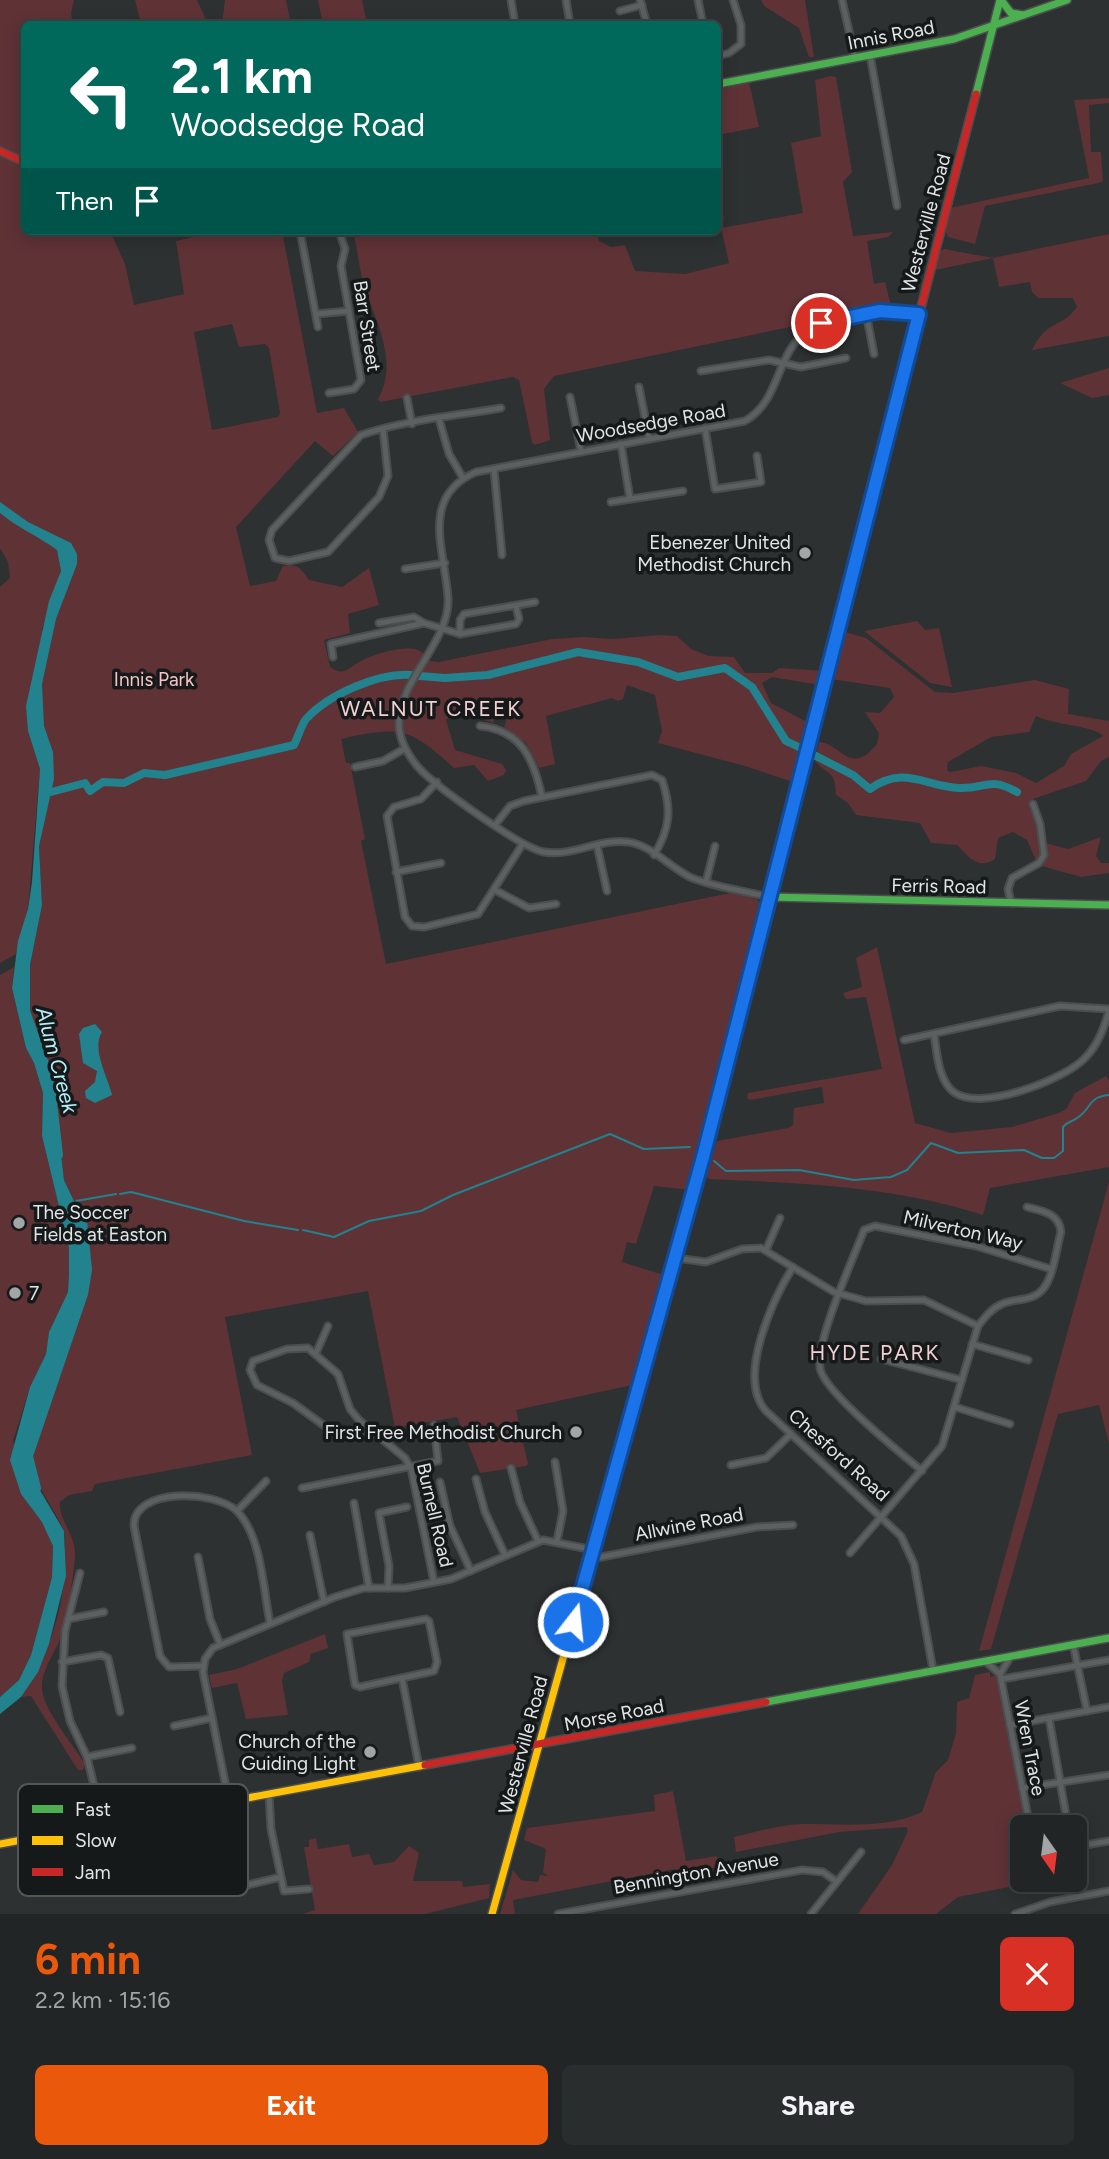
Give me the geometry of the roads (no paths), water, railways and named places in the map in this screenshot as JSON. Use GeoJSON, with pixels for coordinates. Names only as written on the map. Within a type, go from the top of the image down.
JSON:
{"type":"FeatureCollection","features":[{"type":"Feature","properties":{"kind":"main road"},"geometry":{"type":"LineString","coordinates":[[1001,0],[1011,13],[1023,15]]}},
{"type":"Feature","properties":{"kind":"main road","name":"Westerville Road"},"geometry":{"type":"LineString","coordinates":[[492,1914],[677,1258],[1001,0]]}},
{"type":"Feature","properties":{"kind":"main road","name":"Innis Road"},"geometry":{"type":"LineString","coordinates":[[721,83],[954,39],[1067,0]]}},
{"type":"Feature","properties":{"kind":"main road"},"geometry":{"type":"LineString","coordinates":[[0,151],[21,161]]}},
{"type":"Feature","properties":{"kind":"main road","name":"Ferris Road"},"geometry":{"type":"LineString","coordinates":[[769,897],[1109,905]]}},
{"type":"Feature","properties":{"kind":"main road","name":"Morse Road"},"geometry":{"type":"LineString","coordinates":[[248,1798],[1109,1638]]}},
{"type":"Feature","properties":{"kind":"main road","name":"Morse Road"},"geometry":{"type":"LineString","coordinates":[[0,1844],[18,1841]]}},
{"type":"Feature","properties":{"kind":"street"},"geometry":{"type":"LineString","coordinates":[[511,0],[514,21]]}},
{"type":"Feature","properties":{"kind":"street"},"geometry":{"type":"LineString","coordinates":[[566,0],[570,21]]}},
{"type":"Feature","properties":{"kind":"street"},"geometry":{"type":"LineString","coordinates":[[698,0],[702,21]]}},
{"type":"Feature","properties":{"kind":"street"},"geometry":{"type":"LineString","coordinates":[[721,55],[741,44],[741,25],[733,0]]}},
{"type":"Feature","properties":{"kind":"street"},"geometry":{"type":"LineString","coordinates":[[842,0],[855,58]]}},
{"type":"Feature","properties":{"kind":"street"},"geometry":{"type":"LineString","coordinates":[[620,11],[641,2],[646,21]]}},
{"type":"Feature","properties":{"kind":"street"},"geometry":{"type":"LineString","coordinates":[[870,55],[897,206]]}},
{"type":"Feature","properties":{"kind":"street"},"geometry":{"type":"LineString","coordinates":[[301,235],[318,327]]}},
{"type":"Feature","properties":{"kind":"street","name":"Barr Street"},"geometry":{"type":"LineString","coordinates":[[329,393],[359,386],[341,266],[345,249],[340,235]]}},
{"type":"Feature","properties":{"kind":"street","name":"Woodsedge Road"},"geometry":{"type":"LineString","coordinates":[[463,478],[621,443],[737,424],[760,410],[776,385],[800,336],[810,328],[830,320],[866,313],[899,310],[919,314]]}},
{"type":"Feature","properties":{"kind":"street"},"geometry":{"type":"LineString","coordinates":[[316,314],[349,311]]}},
{"type":"Feature","properties":{"kind":"street"},"geometry":{"type":"LineString","coordinates":[[866,313],[874,354]]}},
{"type":"Feature","properties":{"kind":"street"},"geometry":{"type":"LineString","coordinates":[[701,371],[761,361],[802,368],[846,358]]}},
{"type":"Feature","properties":{"kind":"street"},"geometry":{"type":"LineString","coordinates":[[639,387],[649,438]]}},
{"type":"Feature","properties":{"kind":"street"},"geometry":{"type":"LineString","coordinates":[[570,397],[581,451]]}},
{"type":"Feature","properties":{"kind":"street"},"geometry":{"type":"LineString","coordinates":[[407,398],[412,424]]}},
{"type":"Feature","properties":{"kind":"street"},"geometry":{"type":"LineString","coordinates":[[383,429],[388,476],[379,497],[334,547],[320,555],[281,561],[271,552],[269,540],[272,530],[361,435],[383,429],[501,408]]}},
{"type":"Feature","properties":{"kind":"street"},"geometry":{"type":"LineString","coordinates":[[439,419],[449,454],[463,478],[445,497],[440,512],[449,604],[440,629],[403,701],[399,724],[404,749],[419,769],[522,845],[545,852],[561,853],[628,842],[681,872],[706,882],[769,897]]}},
{"type":"Feature","properties":{"kind":"street"},"geometry":{"type":"LineString","coordinates":[[705,428],[715,489],[761,482],[757,456]]}},
{"type":"Feature","properties":{"kind":"street"},"geometry":{"type":"LineString","coordinates":[[621,443],[630,499]]}},
{"type":"Feature","properties":{"kind":"street"},"geometry":{"type":"LineString","coordinates":[[494,469],[502,555]]}},
{"type":"Feature","properties":{"kind":"street"},"geometry":{"type":"LineString","coordinates":[[611,502],[683,491]]}},
{"type":"Feature","properties":{"kind":"street"},"geometry":{"type":"LineString","coordinates":[[405,569],[445,563]]}},
{"type":"Feature","properties":{"kind":"street"},"geometry":{"type":"LineString","coordinates":[[460,634],[460,620],[464,614],[535,602]]}},
{"type":"Feature","properties":{"kind":"street"},"geometry":{"type":"LineString","coordinates":[[379,623],[414,617],[440,629],[460,634],[518,623],[516,606]]}},
{"type":"Feature","properties":{"kind":"street"},"geometry":{"type":"LineString","coordinates":[[334,657],[331,644],[424,623]]}},
{"type":"Feature","properties":{"kind":"street"},"geometry":{"type":"LineString","coordinates":[[480,726],[501,730],[526,750],[534,763],[542,797]]}},
{"type":"Feature","properties":{"kind":"street"},"geometry":{"type":"LineString","coordinates":[[355,767],[383,761],[404,749]]}},
{"type":"Feature","properties":{"kind":"street"},"geometry":{"type":"LineString","coordinates":[[495,824],[510,806],[649,775],[661,779],[670,809],[668,832],[654,855]]}},
{"type":"Feature","properties":{"kind":"street"},"geometry":{"type":"LineString","coordinates":[[437,782],[421,799],[394,807],[387,816],[405,917],[412,926],[424,927],[478,914],[522,845]]}},
{"type":"Feature","properties":{"kind":"street"},"geometry":{"type":"LineString","coordinates":[[1011,903],[1008,889],[1012,878],[1039,863],[1044,855],[1040,824],[1033,804]]}},
{"type":"Feature","properties":{"kind":"street"},"geometry":{"type":"LineString","coordinates":[[597,845],[607,891]]}},
{"type":"Feature","properties":{"kind":"street"},"geometry":{"type":"LineString","coordinates":[[706,882],[715,846]]}},
{"type":"Feature","properties":{"kind":"street"},"geometry":{"type":"LineString","coordinates":[[397,872],[441,863]]}},
{"type":"Feature","properties":{"kind":"street"},"geometry":{"type":"LineString","coordinates":[[495,890],[529,908],[556,904]]}},
{"type":"Feature","properties":{"kind":"street"},"geometry":{"type":"LineString","coordinates":[[904,1040],[1060,1006],[1109,1010],[1096,1046],[1083,1061],[1030,1088],[977,1099],[956,1093],[948,1086],[934,1034]]}},
{"type":"Feature","properties":{"kind":"street"},"geometry":{"type":"LineString","coordinates":[[850,1553],[942,1446],[978,1326],[1003,1303],[1030,1298],[1042,1291],[1061,1232],[1058,1221],[1050,1213],[1027,1207]]}},
{"type":"Feature","properties":{"kind":"street"},"geometry":{"type":"LineString","coordinates":[[766,1250],[780,1218]]}},
{"type":"Feature","properties":{"kind":"street","name":"Milverton Way"},"geometry":{"type":"LineString","coordinates":[[840,1294],[867,1227],[976,1246],[1051,1269]]}},
{"type":"Feature","properties":{"kind":"street"},"geometry":{"type":"LineString","coordinates":[[677,1258],[700,1262],[756,1247],[766,1250],[840,1294],[866,1301],[924,1300],[978,1326]]}},
{"type":"Feature","properties":{"kind":"street","name":"Chesford Road"},"geometry":{"type":"LineString","coordinates":[[793,1267],[772,1306],[754,1381],[762,1405],[901,1536],[912,1556],[933,1670]]}},
{"type":"Feature","properties":{"kind":"street"},"geometry":{"type":"LineString","coordinates":[[840,1294],[822,1345],[820,1368],[824,1380],[922,1471]]}},
{"type":"Feature","properties":{"kind":"street"},"geometry":{"type":"LineString","coordinates":[[328,1326],[316,1353],[299,1348],[259,1357],[253,1361],[250,1370],[257,1385],[293,1403],[330,1432],[344,1436],[370,1430]]}},
{"type":"Feature","properties":{"kind":"street"},"geometry":{"type":"LineString","coordinates":[[972,1344],[1028,1360]]}},
{"type":"Feature","properties":{"kind":"street","name":"Burnell Road"},"geometry":{"type":"LineString","coordinates":[[316,1353],[338,1374],[350,1409],[370,1430],[405,1458],[411,1468],[433,1583]]}},
{"type":"Feature","properties":{"kind":"street"},"geometry":{"type":"LineString","coordinates":[[881,1359],[962,1380]]}},
{"type":"Feature","properties":{"kind":"street"},"geometry":{"type":"LineString","coordinates":[[955,1407],[1010,1424]]}},
{"type":"Feature","properties":{"kind":"street"},"geometry":{"type":"LineString","coordinates":[[302,1488],[438,1461],[434,1425]]}},
{"type":"Feature","properties":{"kind":"street"},"geometry":{"type":"LineString","coordinates":[[731,1465],[766,1458],[791,1434]]}},
{"type":"Feature","properties":{"kind":"street"},"geometry":{"type":"LineString","coordinates":[[555,1462],[563,1511],[557,1541]]}},
{"type":"Feature","properties":{"kind":"street"},"geometry":{"type":"LineString","coordinates":[[511,1468],[520,1502],[538,1541]]}},
{"type":"Feature","properties":{"kind":"street"},"geometry":{"type":"LineString","coordinates":[[476,1479],[485,1512],[505,1555]]}},
{"type":"Feature","properties":{"kind":"street"},"geometry":{"type":"LineString","coordinates":[[237,1511],[266,1482]]}},
{"type":"Feature","properties":{"kind":"street"},"geometry":{"type":"LineString","coordinates":[[440,1482],[450,1525],[471,1571]]}},
{"type":"Feature","properties":{"kind":"street"},"geometry":{"type":"LineString","coordinates":[[203,1666],[169,1667],[160,1656],[134,1526],[137,1510],[153,1501],[206,1495],[237,1511],[249,1529],[270,1623]]}},
{"type":"Feature","properties":{"kind":"street"},"geometry":{"type":"LineString","coordinates":[[354,1503],[369,1588]]}},
{"type":"Feature","properties":{"kind":"street"},"geometry":{"type":"LineString","coordinates":[[388,1588],[389,1566],[379,1513],[408,1507]]}},
{"type":"Feature","properties":{"kind":"street","name":"Allwine Road"},"geometry":{"type":"LineString","coordinates":[[591,1559],[757,1527],[793,1525]]}},
{"type":"Feature","properties":{"kind":"street"},"geometry":{"type":"LineString","coordinates":[[310,1535],[324,1602]]}},
{"type":"Feature","properties":{"kind":"street"},"geometry":{"type":"LineString","coordinates":[[225,1784],[203,1666],[208,1653],[220,1644],[324,1602],[369,1588],[433,1583],[471,1571],[538,1541],[557,1541],[594,1550]]}},
{"type":"Feature","properties":{"kind":"street"},"geometry":{"type":"LineString","coordinates":[[198,1557],[210,1619],[220,1644]]}},
{"type":"Feature","properties":{"kind":"street"},"geometry":{"type":"LineString","coordinates":[[80,1573],[68,1619],[62,1661],[62,1686],[67,1712],[87,1756],[94,1784]]}},
{"type":"Feature","properties":{"kind":"street"},"geometry":{"type":"LineString","coordinates":[[68,1619],[104,1612]]}},
{"type":"Feature","properties":{"kind":"street"},"geometry":{"type":"LineString","coordinates":[[429,1620],[436,1662],[434,1671],[402,1678],[360,1687],[355,1685],[345,1638],[347,1634],[429,1620]]}},
{"type":"Feature","properties":{"kind":"street"},"geometry":{"type":"LineString","coordinates":[[1073,1644],[1087,1711]]}},
{"type":"Feature","properties":{"kind":"street"},"geometry":{"type":"LineString","coordinates":[[1001,1677],[1012,1654]]}},
{"type":"Feature","properties":{"kind":"street"},"geometry":{"type":"LineString","coordinates":[[62,1661],[106,1657],[120,1712]]}},
{"type":"Feature","properties":{"kind":"street"},"geometry":{"type":"LineString","coordinates":[[984,1660],[1001,1677]]}},
{"type":"Feature","properties":{"kind":"street"},"geometry":{"type":"LineString","coordinates":[[1001,1677],[1109,1660]]}},
{"type":"Feature","properties":{"kind":"street","name":"Wren Trace"},"geometry":{"type":"LineString","coordinates":[[1001,1677],[1028,1815]]}},
{"type":"Feature","properties":{"kind":"street"},"geometry":{"type":"LineString","coordinates":[[402,1678],[419,1767]]}},
{"type":"Feature","properties":{"kind":"street"},"geometry":{"type":"LineString","coordinates":[[1010,1725],[1109,1707]]}},
{"type":"Feature","properties":{"kind":"street"},"geometry":{"type":"LineString","coordinates":[[174,1726],[212,1718]]}},
{"type":"Feature","properties":{"kind":"street"},"geometry":{"type":"LineString","coordinates":[[1049,1718],[1066,1815]]}},
{"type":"Feature","properties":{"kind":"street"},"geometry":{"type":"LineString","coordinates":[[87,1756],[132,1748]]}},
{"type":"Feature","properties":{"kind":"street"},"geometry":{"type":"LineString","coordinates":[[1022,1788],[1109,1775]]}},
{"type":"Feature","properties":{"kind":"street"},"geometry":{"type":"LineString","coordinates":[[269,1794],[285,1892],[309,1889]]}},
{"type":"Feature","properties":{"kind":"street"},"geometry":{"type":"LineString","coordinates":[[1087,1845],[1109,1841]]}},
{"type":"Feature","properties":{"kind":"street"},"geometry":{"type":"LineString","coordinates":[[811,1914],[862,1852]]}},
{"type":"Feature","properties":{"kind":"street","name":"Bennington Avenue"},"geometry":{"type":"LineString","coordinates":[[558,1914],[802,1870],[823,1872],[837,1882]]}},
{"type":"Feature","properties":{"kind":"street"},"geometry":{"type":"LineString","coordinates":[[248,1885],[281,1877]]}},
{"type":"Feature","properties":{"kind":"street"},"geometry":{"type":"LineString","coordinates":[[1014,1914],[1039,1909],[1050,1902],[1109,1891]]}},
{"type":"Feature","properties":{"kind":"water"},"geometry":{"type":"Polygon","coordinates":[[[0,502],[28,522],[71,543],[77,554],[77,564],[56,619],[42,684],[44,726],[53,752],[54,779],[39,846],[42,905],[30,965],[30,1010],[58,1088],[56,1112],[64,1180],[83,1220],[88,1270],[84,1294],[73,1315],[29,1456],[34,1480],[64,1531],[66,1576],[49,1644],[38,1672],[21,1697],[0,1714],[0,1697],[19,1680],[31,1655],[52,1577],[53,1546],[42,1522],[21,1494],[10,1460],[30,1387],[46,1354],[49,1332],[68,1292],[69,1248],[42,1136],[43,1093],[34,1063],[26,1048],[12,988],[18,941],[28,909],[32,882],[40,769],[28,731],[26,706],[49,601],[61,571],[57,550],[0,513],[0,502]]]}},
{"type":"Feature","properties":{"kind":"water"},"geometry":{"type":"Polygon","coordinates":[[[95,1024],[102,1032],[99,1054],[112,1095],[95,1103],[86,1098],[85,1091],[95,1082],[97,1071],[83,1063],[79,1034],[83,1028],[95,1024]]]}},
{"type":"Feature","properties":{"kind":"waterway"},"geometry":{"type":"LineString","coordinates":[[420,676],[445,678],[488,675],[578,652],[638,662],[678,677],[725,668],[752,687],[786,741],[803,749]]}},
{"type":"Feature","properties":{"kind":"waterway"},"geometry":{"type":"LineString","coordinates":[[51,792],[85,783],[90,791],[103,782],[124,783],[144,773],[165,775],[294,745],[306,719],[341,693],[385,677],[412,675]]}},
{"type":"Feature","properties":{"kind":"waterway"},"geometry":{"type":"LineString","coordinates":[[812,754],[853,775],[870,789],[893,778],[904,778],[959,788],[993,784],[1017,792]]}},
{"type":"Feature","properties":{"kind":"waterway"},"geometry":{"type":"LineString","coordinates":[[714,1161],[726,1171],[799,1170],[854,1180],[891,1177],[907,1170],[931,1143],[958,1153],[1024,1150],[1042,1158],[1054,1158],[1063,1151],[1063,1127],[1082,1115],[1097,1098],[1109,1095]]}},
{"type":"Feature","properties":{"kind":"waterway","name":"Alum Creek"},"geometry":{"type":"LineString","coordinates":[[53,1102],[59,1155]]}},
{"type":"Feature","properties":{"kind":"waterway"},"geometry":{"type":"LineString","coordinates":[[303,1230],[334,1237],[369,1221],[421,1211],[453,1195],[610,1134],[644,1149],[690,1147]]}},
{"type":"Feature","properties":{"kind":"waterway"},"geometry":{"type":"LineString","coordinates":[[120,1194],[131,1192],[244,1221],[298,1230]]}},
{"type":"Feature","properties":{"kind":"waterway"},"geometry":{"type":"LineString","coordinates":[[76,1201],[116,1194]]}},
{"type":"Feature","properties":{"kind":"waterway","name":"Alum Creek"},"geometry":{"type":"LineString","coordinates":[[37,1488],[29,1456],[84,1294],[88,1270],[83,1220],[76,1214]]}},
{"type":"Feature","properties":{"kind":"place","name":"Ebenezer United Methodist Church"},"geometry":{"type":"Point","coordinates":[805,553]}},
{"type":"Feature","properties":{"kind":"place","name":"The Soccer Fields at Easton"},"geometry":{"type":"Point","coordinates":[19,1223]}},
{"type":"Feature","properties":{"kind":"place","name":"7"},"geometry":{"type":"Point","coordinates":[15,1293]}},
{"type":"Feature","properties":{"kind":"place","name":"First Free Methodist Church"},"geometry":{"type":"Point","coordinates":[576,1432]}},
{"type":"Feature","properties":{"kind":"place","name":"Church of the Guiding Light"},"geometry":{"type":"Point","coordinates":[370,1752]}},
{"type":"Feature","properties":{"kind":"district","name":"WALNUT CREEK"},"geometry":{"type":"Point","coordinates":[431,708]}},
{"type":"Feature","properties":{"kind":"district","name":"HYDE PARK"},"geometry":{"type":"Point","coordinates":[875,1352]}},
{"type":"Feature","properties":{"kind":"park label","name":"Innis Park"},"geometry":{"type":"Point","coordinates":[154,679]}}]}
